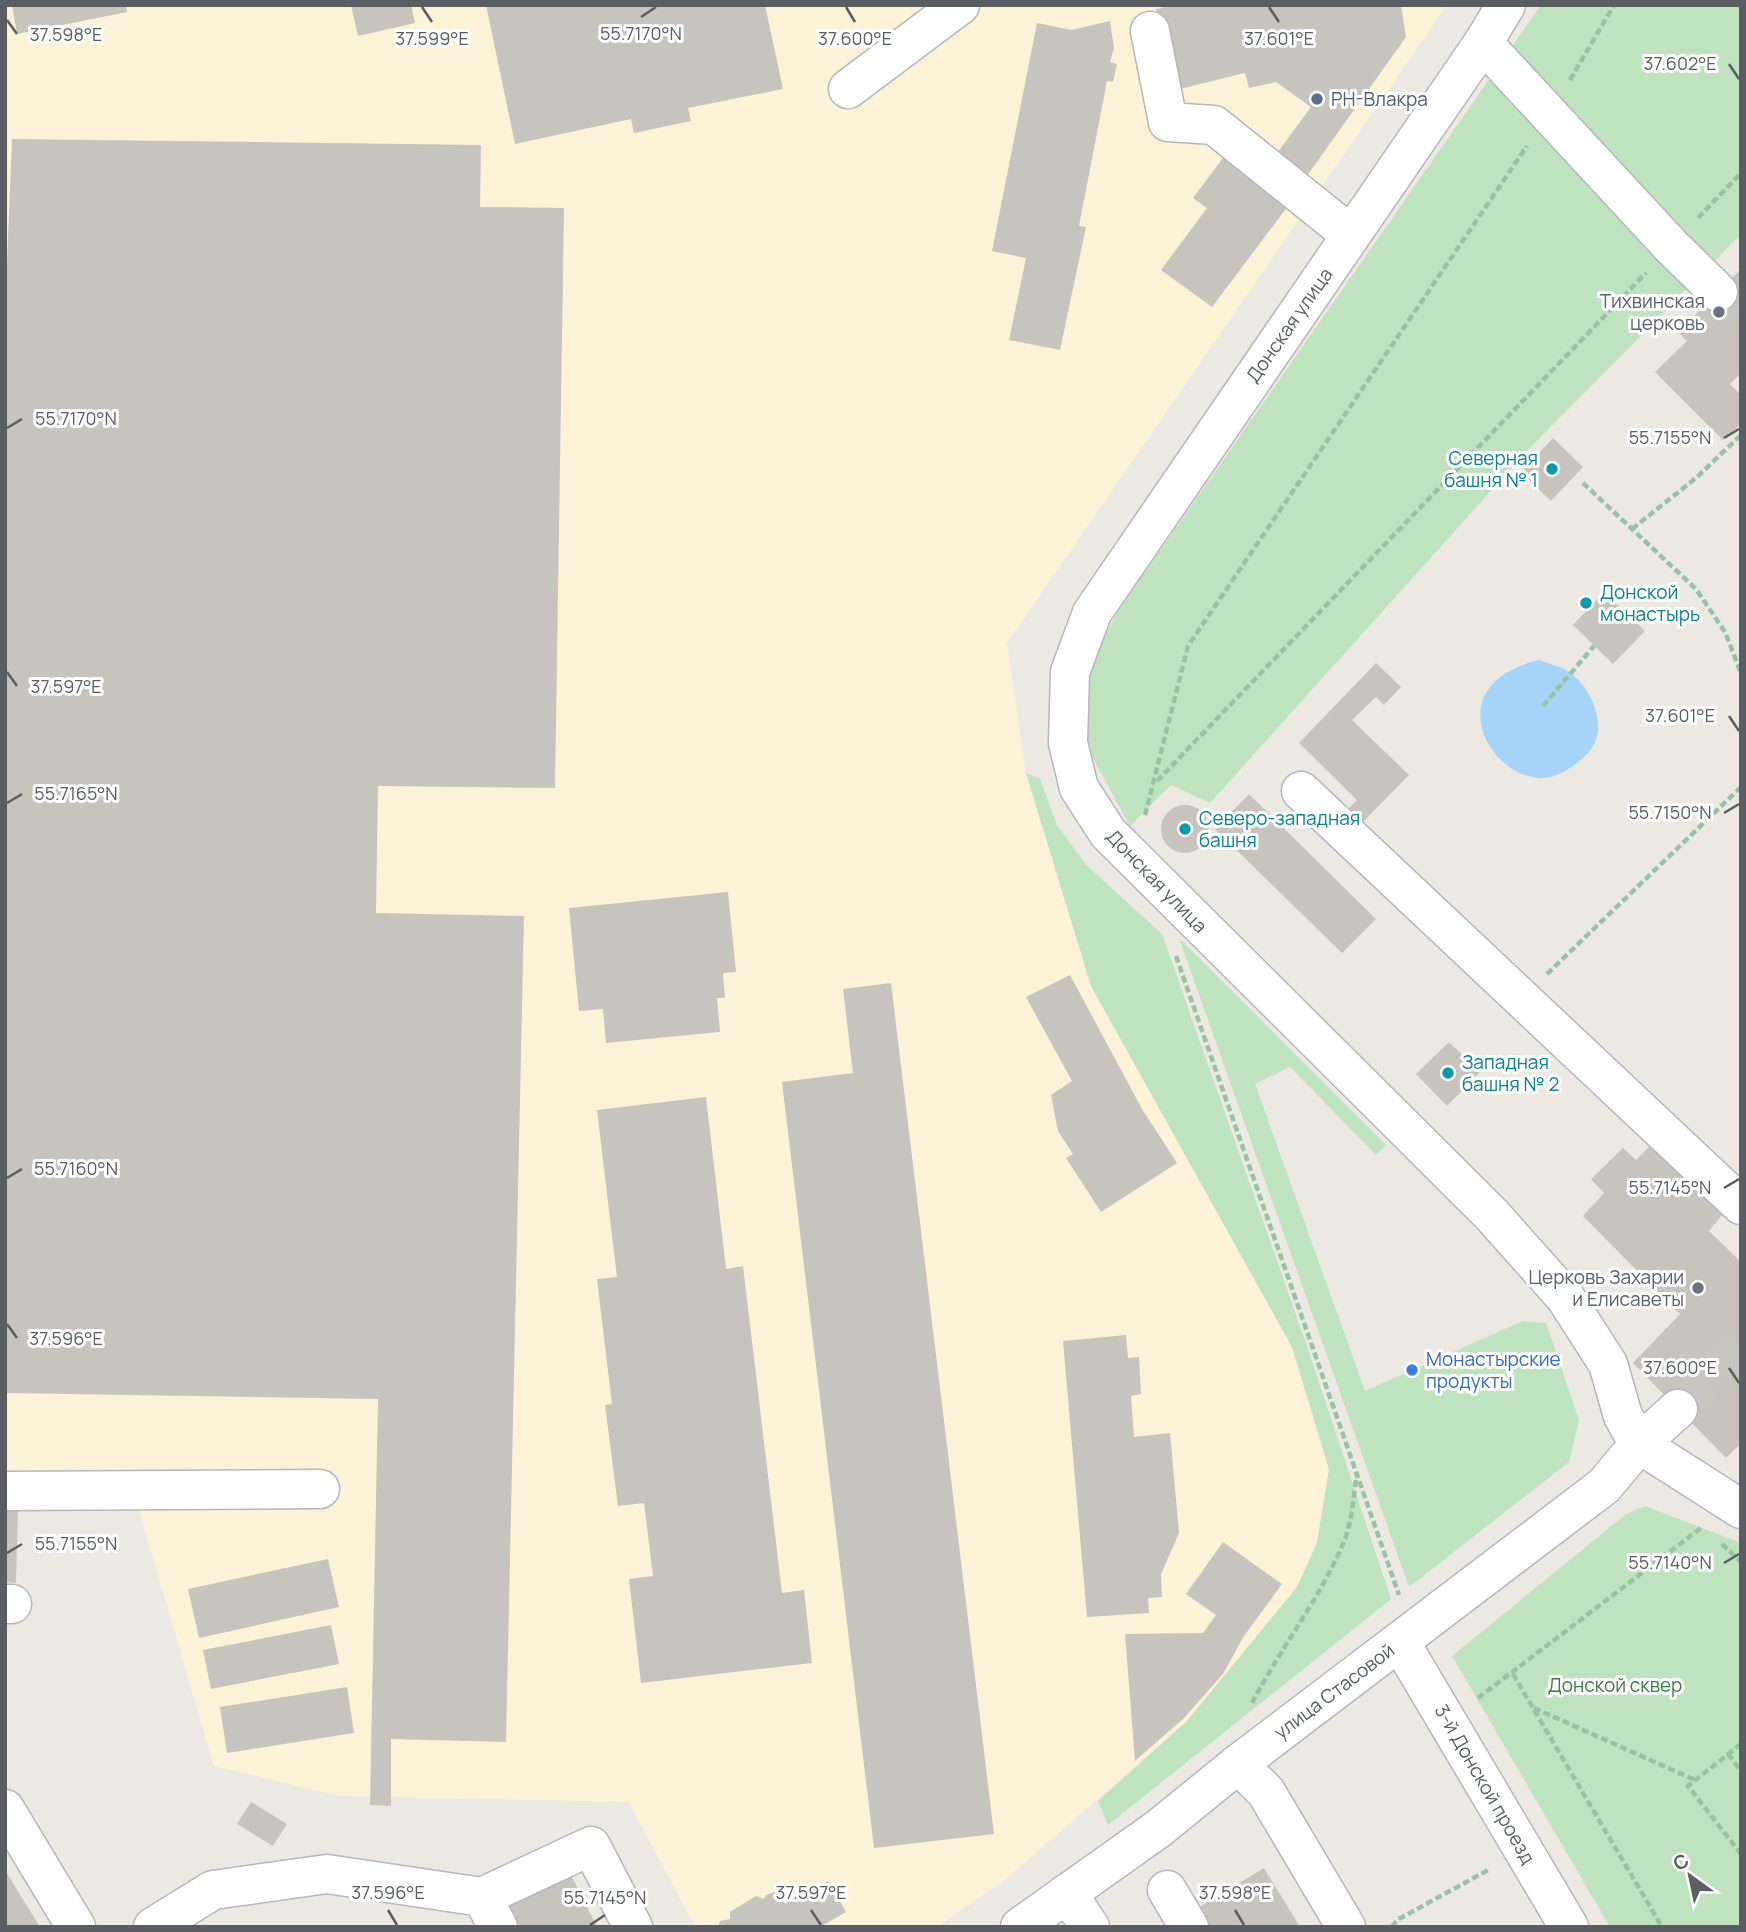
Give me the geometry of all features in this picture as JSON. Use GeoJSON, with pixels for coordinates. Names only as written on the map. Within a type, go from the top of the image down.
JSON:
{"type":"FeatureCollection","features":[{"type":"Feature","properties":{"kind":"street"},"geometry":{"type":"LineString","coordinates":[[848,89],[960,5]]}},
{"type":"Feature","properties":{"kind":"street","name":"Донская улица"},"geometry":{"type":"LineString","coordinates":[[1506,5],[1483,43],[1092,613],[1070,672],[1068,743],[1079,788],[1108,833],[1491,1214],[1565,1297],[1608,1364],[1623,1416],[1639,1444],[1741,1509]]}},
{"type":"Feature","properties":{"kind":"street"},"geometry":{"type":"LineString","coordinates":[[1150,31],[1168,122],[1214,125],[1351,235]]}},
{"type":"Feature","properties":{"kind":"street"},"geometry":{"type":"LineString","coordinates":[[1483,43],[1671,246],[1718,292]]}},
{"type":"Feature","properties":{"kind":"street"},"geometry":{"type":"LineString","coordinates":[[1301,791],[1520,1000],[1741,1205]]}},
{"type":"Feature","properties":{"kind":"street","name":"улица Стасовой"},"geometry":{"type":"LineString","coordinates":[[1020,1927],[1158,1829],[1237,1764],[1604,1486],[1639,1444],[1678,1409]]}},
{"type":"Feature","properties":{"kind":"street"},"geometry":{"type":"LineString","coordinates":[[5,1491],[320,1489]]}},
{"type":"Feature","properties":{"kind":"street","name":"3-й Донской проезд"},"geometry":{"type":"LineString","coordinates":[[1400,1642],[1569,1927]]}},
{"type":"Feature","properties":{"kind":"street"},"geometry":{"type":"LineString","coordinates":[[1237,1764],[1266,1792],[1346,1927]]}},
{"type":"Feature","properties":{"kind":"street"},"geometry":{"type":"LineString","coordinates":[[5,1809],[76,1927]]}},
{"type":"Feature","properties":{"kind":"street"},"geometry":{"type":"LineString","coordinates":[[153,1927],[213,1890],[327,1874],[490,1912],[591,1846],[633,1927]]}},
{"type":"Feature","properties":{"kind":"street"},"geometry":{"type":"LineString","coordinates":[[1167,1890],[1189,1927]]}},
{"type":"Feature","properties":{"kind":"street"},"geometry":{"type":"LineString","coordinates":[[1067,1893],[1090,1927]]}},
{"type":"Feature","properties":{"kind":"path"},"geometry":{"type":"LineString","coordinates":[[1148,823],[1145,814],[1155,784],[1188,646],[1550,113],[1614,5]]}},
{"type":"Feature","properties":{"kind":"path"},"geometry":{"type":"LineString","coordinates":[[1155,784],[1741,173]]}},
{"type":"Feature","properties":{"kind":"path"},"geometry":{"type":"LineString","coordinates":[[1632,529],[1696,478],[1741,435]]}},
{"type":"Feature","properties":{"kind":"path"},"geometry":{"type":"LineString","coordinates":[[1583,483],[1696,589],[1725,632],[1741,673]]}},
{"type":"Feature","properties":{"kind":"path"},"geometry":{"type":"LineString","coordinates":[[1543,706],[1594,646]]}},
{"type":"Feature","properties":{"kind":"path"},"geometry":{"type":"LineString","coordinates":[[1520,1000],[1741,787]]}},
{"type":"Feature","properties":{"kind":"path"},"geometry":{"type":"LineString","coordinates":[[1172,943],[1401,1600]]}},
{"type":"Feature","properties":{"kind":"path"},"geometry":{"type":"LineString","coordinates":[[1246,1714],[1275,1658],[1313,1603],[1344,1542],[1357,1475]]}},
{"type":"Feature","properties":{"kind":"path"},"geometry":{"type":"LineString","coordinates":[[1471,1703],[1513,1674],[1701,1528]]}},
{"type":"Feature","properties":{"kind":"path"},"geometry":{"type":"LineString","coordinates":[[1716,1538],[1741,1562]]}},
{"type":"Feature","properties":{"kind":"path"},"geometry":{"type":"LineString","coordinates":[[1513,1674],[1662,1927]]}},
{"type":"Feature","properties":{"kind":"path"},"geometry":{"type":"LineString","coordinates":[[1534,1708],[1695,1780]]}},
{"type":"Feature","properties":{"kind":"path"},"geometry":{"type":"LineString","coordinates":[[1741,1744],[1688,1786],[1741,1854]]}},
{"type":"Feature","properties":{"kind":"path"},"geometry":{"type":"LineString","coordinates":[[1728,1754],[1741,1771]]}},
{"type":"Feature","properties":{"kind":"path"},"geometry":{"type":"LineString","coordinates":[[1392,1927],[1397,1920],[1500,1864]]}},
{"type":"Feature","properties":{"kind":"shaded area"},"geometry":{"type":"Polygon","coordinates":[[[5,5],[1447,5],[1007,643],[1026,773],[1091,986],[1292,1347],[1329,1469],[1317,1543],[1297,1587],[1187,1721],[1005,1880],[937,1927],[695,1927],[629,1802],[339,1796],[214,1766],[135,1497],[5,1498],[5,5]]]}},
{"type":"Feature","properties":{"kind":"green space"},"geometry":{"type":"Polygon","coordinates":[[[1541,5],[1741,5],[1741,234],[1525,453],[1210,803],[1171,785],[1130,826],[1088,749],[1090,663],[1118,611],[1541,5]]]}},
{"type":"Feature","properties":{"kind":"green space"},"geometry":{"type":"Polygon","coordinates":[[[1026,773],[1040,779],[1057,825],[1086,865],[1162,934],[1308,1349],[1391,1599],[1108,1825],[1098,1801],[1187,1721],[1297,1587],[1317,1543],[1329,1469],[1292,1347],[1091,986],[1026,773]]]}},
{"type":"Feature","properties":{"kind":"green space"},"geometry":{"type":"Polygon","coordinates":[[[1179,938],[1386,1145],[1376,1155],[1290,1067],[1255,1084],[1365,1391],[1523,1321],[1546,1323],[1579,1420],[1569,1462],[1409,1587],[1179,938]]]}},
{"type":"Feature","properties":{"kind":"green space","name":"Донской сквер"},"geometry":{"type":"Polygon","coordinates":[[[1645,1506],[1741,1543],[1741,1927],[1610,1927],[1452,1656],[1625,1515],[1645,1506]]]}},
{"type":"Feature","properties":{"kind":"water"},"geometry":{"type":"Polygon","coordinates":[[[1539,660],[1565,670],[1581,682],[1593,702],[1598,725],[1593,746],[1586,755],[1560,774],[1550,777],[1529,776],[1510,767],[1494,752],[1483,733],[1481,712],[1487,691],[1506,673],[1539,660]]]}},
{"type":"Feature","properties":{"kind":"building"},"geometry":{"type":"Polygon","coordinates":[[[12,5],[126,5],[127,12],[17,34],[12,5]]]}},
{"type":"Feature","properties":{"kind":"building"},"geometry":{"type":"Polygon","coordinates":[[[351,5],[411,5],[415,23],[358,36],[351,5]]]}},
{"type":"Feature","properties":{"kind":"building"},"geometry":{"type":"Polygon","coordinates":[[[486,5],[765,5],[783,89],[688,108],[691,121],[634,133],[631,119],[515,144],[486,5]]]}},
{"type":"Feature","properties":{"kind":"building"},"geometry":{"type":"Polygon","coordinates":[[[1174,5],[1401,5],[1406,37],[1299,187],[1269,164],[1311,107],[1276,82],[1249,88],[1245,73],[1172,91],[1156,9],[1174,5]]]}},
{"type":"Feature","properties":{"kind":"building"},"geometry":{"type":"Polygon","coordinates":[[[1110,21],[1114,48],[1110,62],[1117,64],[1113,82],[1107,81],[1079,226],[1086,227],[1060,350],[1009,340],[1026,258],[992,251],[1037,23],[1072,30],[1110,21]]]}},
{"type":"Feature","properties":{"kind":"building"},"geometry":{"type":"Polygon","coordinates":[[[12,139],[481,145],[480,207],[564,208],[555,788],[378,786],[376,913],[524,916],[506,1742],[391,1739],[391,1806],[370,1805],[378,1399],[5,1393],[5,313],[12,139]]]}},
{"type":"Feature","properties":{"kind":"building"},"geometry":{"type":"Polygon","coordinates":[[[1226,154],[1291,202],[1212,307],[1161,270],[1207,208],[1193,198],[1226,154]]]}},
{"type":"Feature","properties":{"kind":"building"},"geometry":{"type":"Polygon","coordinates":[[[1741,269],[1741,373],[1730,384],[1741,395],[1741,424],[1723,440],[1655,372],[1687,341],[1678,332],[1741,269]]]}},
{"type":"Feature","properties":{"kind":"building","name":"Северная башня № 1"},"geometry":{"type":"Polygon","coordinates":[[[1553,438],[1583,467],[1551,501],[1521,472],[1553,438]]]}},
{"type":"Feature","properties":{"kind":"building"},"geometry":{"type":"Polygon","coordinates":[[[1604,592],[1645,631],[1613,664],[1573,625],[1604,592]]]}},
{"type":"Feature","properties":{"kind":"building"},"geometry":{"type":"Polygon","coordinates":[[[1376,663],[1401,687],[1384,705],[1376,697],[1352,720],[1409,775],[1360,825],[1346,811],[1357,800],[1299,743],[1376,663]]]}},
{"type":"Feature","properties":{"kind":"building"},"geometry":{"type":"Polygon","coordinates":[[[1249,794],[1376,919],[1342,953],[1215,829],[1249,794]]]}},
{"type":"Feature","properties":{"kind":"building","name":"Северо-западная башня"},"geometry":{"type":"Polygon","coordinates":[[[1185,805],[1202,812],[1209,829],[1202,846],[1185,853],[1168,846],[1161,829],[1168,812],[1185,805]]]}},
{"type":"Feature","properties":{"kind":"building"},"geometry":{"type":"Polygon","coordinates":[[[728,892],[736,972],[723,973],[725,998],[717,998],[720,1032],[606,1043],[603,1009],[579,1011],[569,908],[728,892]]]}},
{"type":"Feature","properties":{"kind":"building"},"geometry":{"type":"Polygon","coordinates":[[[1070,975],[1142,1109],[1177,1163],[1101,1212],[1066,1158],[1073,1154],[1058,1131],[1051,1095],[1072,1081],[1026,997],[1070,975]]]}},
{"type":"Feature","properties":{"kind":"building"},"geometry":{"type":"Polygon","coordinates":[[[891,983],[994,1834],[874,1848],[782,1082],[853,1073],[843,989],[891,983]]]}},
{"type":"Feature","properties":{"kind":"building","name":"Западная башня № 2"},"geometry":{"type":"Polygon","coordinates":[[[1449,1042],[1480,1072],[1447,1106],[1416,1074],[1449,1042]]]}},
{"type":"Feature","properties":{"kind":"building"},"geometry":{"type":"Polygon","coordinates":[[[706,1097],[726,1269],[743,1266],[782,1593],[804,1590],[812,1663],[641,1683],[629,1579],[653,1576],[644,1503],[618,1506],[605,1405],[612,1404],[597,1279],[617,1277],[597,1110],[706,1097]]]}},
{"type":"Feature","properties":{"kind":"building","name":"Церковь Захарии и Елисаветы"},"geometry":{"type":"Polygon","coordinates":[[[1656,1140],[1727,1209],[1709,1231],[1741,1262],[1741,1443],[1726,1458],[1633,1363],[1680,1314],[1583,1216],[1604,1193],[1591,1179],[1623,1148],[1636,1160],[1656,1140]]]}},
{"type":"Feature","properties":{"kind":"building"},"geometry":{"type":"Polygon","coordinates":[[[1126,1335],[1128,1358],[1139,1357],[1141,1394],[1131,1396],[1134,1437],[1170,1433],[1179,1533],[1161,1574],[1162,1597],[1148,1598],[1149,1613],[1087,1617],[1063,1341],[1126,1335]]]}},
{"type":"Feature","properties":{"kind":"building"},"geometry":{"type":"Polygon","coordinates":[[[5,1508],[18,1508],[16,1583],[5,1582],[5,1508]]]}},
{"type":"Feature","properties":{"kind":"building"},"geometry":{"type":"Polygon","coordinates":[[[1223,1542],[1282,1584],[1244,1636],[1223,1674],[1184,1718],[1135,1761],[1125,1634],[1203,1633],[1216,1615],[1186,1594],[1223,1542]]]}},
{"type":"Feature","properties":{"kind":"building"},"geometry":{"type":"Polygon","coordinates":[[[328,1559],[339,1607],[199,1638],[188,1589],[328,1559]]]}},
{"type":"Feature","properties":{"kind":"building"},"geometry":{"type":"Polygon","coordinates":[[[331,1625],[339,1664],[211,1689],[203,1650],[331,1625]]]}},
{"type":"Feature","properties":{"kind":"building"},"geometry":{"type":"Polygon","coordinates":[[[347,1687],[354,1733],[227,1753],[220,1707],[347,1687]]]}},
{"type":"Feature","properties":{"kind":"building"},"geometry":{"type":"Polygon","coordinates":[[[251,1802],[287,1824],[273,1846],[237,1824],[251,1802]]]}},
{"type":"Feature","properties":{"kind":"building"},"geometry":{"type":"Polygon","coordinates":[[[1264,1868],[1300,1927],[1207,1927],[1196,1909],[1264,1868]]]}},
{"type":"Feature","properties":{"kind":"building"},"geometry":{"type":"Polygon","coordinates":[[[5,1870],[16,1888],[40,1927],[5,1927],[5,1870]]]}},
{"type":"Feature","properties":{"kind":"building"},"geometry":{"type":"Polygon","coordinates":[[[570,1873],[597,1927],[517,1927],[507,1905],[570,1873]]]}},
{"type":"Feature","properties":{"kind":"building"},"geometry":{"type":"Polygon","coordinates":[[[828,1881],[846,1912],[820,1927],[718,1927],[720,1921],[730,1919],[730,1912],[756,1896],[764,1899],[766,1895],[775,1892],[785,1904],[828,1881]]]}},
{"type":"Feature","properties":{"kind":"tunnel"},"geometry":{"type":"LineString","coordinates":[[1718,292],[1741,314]]}},
{"type":"Feature","properties":{"kind":"tunnel"},"geometry":{"type":"LineString","coordinates":[[1678,1409],[1741,1347]]}},
{"type":"Feature","properties":{"kind":"place","name":"РН-Влакра"},"geometry":{"type":"Point","coordinates":[1317,99]}},
{"type":"Feature","properties":{"kind":"place","name":"Тихвинская церковь"},"geometry":{"type":"Point","coordinates":[1719,312]}},
{"type":"Feature","properties":{"kind":"place","name":"Северная башня № 1"},"geometry":{"type":"Point","coordinates":[1552,469]}},
{"type":"Feature","properties":{"kind":"place","name":"Донской монастырь"},"geometry":{"type":"Point","coordinates":[1586,603]}},
{"type":"Feature","properties":{"kind":"place","name":"Северо-западная башня"},"geometry":{"type":"Point","coordinates":[1185,829]}},
{"type":"Feature","properties":{"kind":"place","name":"Западная башня № 2"},"geometry":{"type":"Point","coordinates":[1448,1073]}},
{"type":"Feature","properties":{"kind":"place","name":"Церковь Захарии и Елисаветы"},"geometry":{"type":"Point","coordinates":[1698,1288]}},
{"type":"Feature","properties":{"kind":"place","name":"Монастырские продукты"},"geometry":{"type":"Point","coordinates":[1412,1370]}}]}
